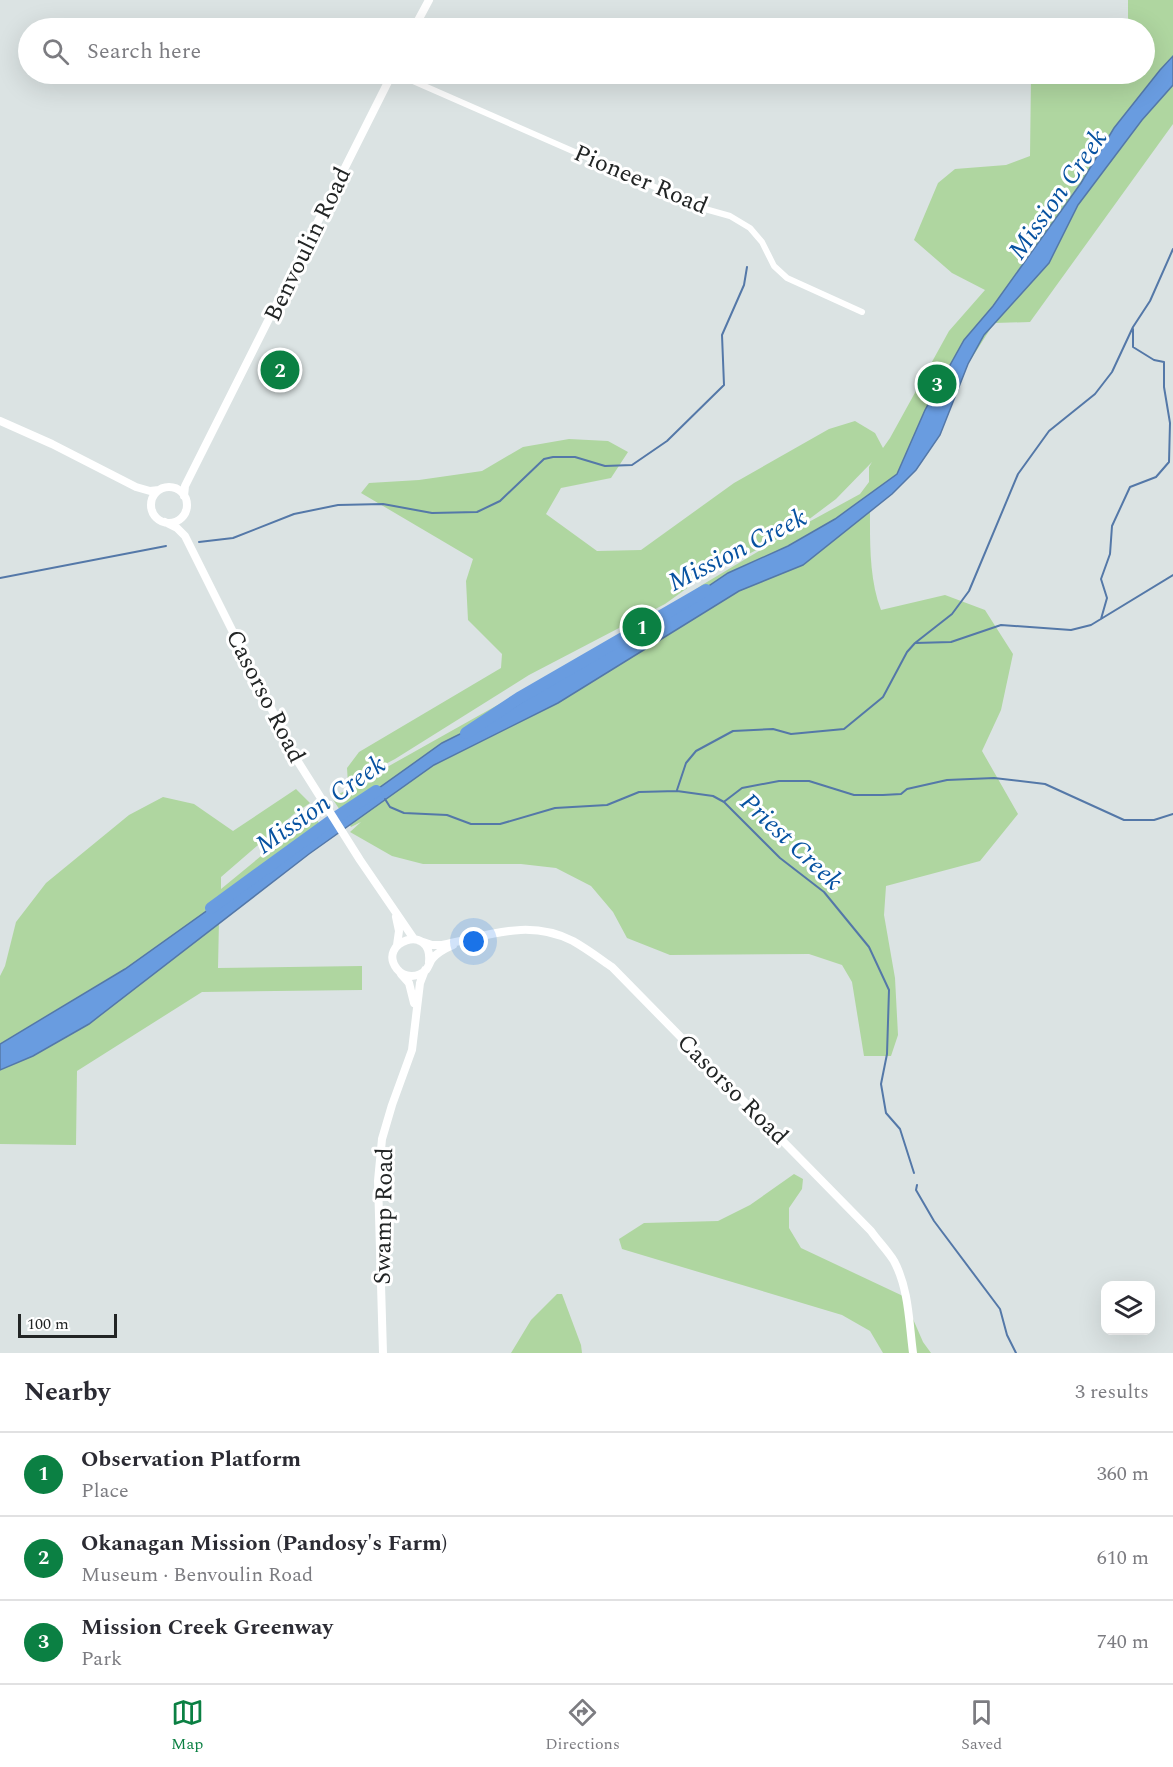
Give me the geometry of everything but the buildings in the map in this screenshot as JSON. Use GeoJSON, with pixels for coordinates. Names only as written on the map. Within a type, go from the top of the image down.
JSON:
{"type":"FeatureCollection","features":[{"type":"Feature","properties":{"kind":"main road"},"geometry":{"type":"LineString","coordinates":[[419,18],[429,0]]}},
{"type":"Feature","properties":{"kind":"main road","name":"Benvoulin Road"},"geometry":{"type":"LineString","coordinates":[[184,496],[185,486],[387,84]]}},
{"type":"Feature","properties":{"kind":"main road"},"geometry":{"type":"LineString","coordinates":[[0,421],[52,444],[136,487],[150,491],[159,490],[179,484],[189,478]]}},
{"type":"Feature","properties":{"kind":"main road"},"geometry":{"type":"LineString","coordinates":[[136,487],[151,505],[155,516],[165,522],[176,521],[186,508],[181,492],[170,487]]}},
{"type":"Feature","properties":{"kind":"main road"},"geometry":{"type":"LineString","coordinates":[[151,505],[152,499],[159,490]]}},
{"type":"Feature","properties":{"kind":"main road","name":"Casorso Road"},"geometry":{"type":"LineString","coordinates":[[184,513],[185,536]]}},
{"type":"Feature","properties":{"kind":"main road","name":"Casorso Road"},"geometry":{"type":"LineString","coordinates":[[165,522],[177,528],[185,536],[297,760],[322,802],[394,911],[417,940],[432,945],[503,931],[541,930],[572,941],[612,967],[871,1231],[894,1261],[900,1277],[908,1305],[913,1353]]}},
{"type":"Feature","properties":{"kind":"main road","name":"Casorso Road"},"geometry":{"type":"LineString","coordinates":[[394,911],[399,931],[397,945]]}},
{"type":"Feature","properties":{"kind":"main road"},"geometry":{"type":"LineString","coordinates":[[408,939],[417,940],[428,950],[427,966],[421,974],[410,976],[399,972],[393,962],[394,950],[397,945],[408,939]]}},
{"type":"Feature","properties":{"kind":"main road","name":"Casorso Road"},"geometry":{"type":"LineString","coordinates":[[427,966],[434,956],[464,940]]}},
{"type":"Feature","properties":{"kind":"main road","name":"Swamp Road"},"geometry":{"type":"LineString","coordinates":[[383,1353],[378,1181],[382,1139],[412,1050],[420,982],[427,966]]}},
{"type":"Feature","properties":{"kind":"main road","name":"Swamp Road"},"geometry":{"type":"LineString","coordinates":[[399,972],[409,983],[416,1012]]}},
{"type":"Feature","properties":{"kind":"street","name":"Pioneer Road"},"geometry":{"type":"LineString","coordinates":[[420,84],[705,208],[730,216],[750,228],[762,242],[774,266],[787,278],[862,312]]}},
{"type":"Feature","properties":{"kind":"green space"},"geometry":{"type":"Polygon","coordinates":[[[1128,0],[1173,0],[1173,124],[1030,322],[994,323],[880,503],[870,509],[872,573],[881,610],[945,595],[985,610],[1013,654],[1001,710],[982,751],[1018,814],[980,861],[886,886],[884,915],[895,978],[898,1035],[891,1056],[864,1056],[852,982],[842,965],[809,954],[670,955],[627,938],[613,912],[591,886],[556,868],[521,864],[423,864],[392,856],[350,832],[361,822],[351,827],[332,798],[635,631],[702,585],[789,533],[697,581],[665,604],[529,675],[395,759],[348,784],[347,768],[359,752],[501,668],[502,654],[468,620],[466,581],[473,559],[361,493],[369,483],[419,480],[482,471],[523,447],[569,439],[608,441],[628,452],[611,478],[561,488],[546,514],[597,551],[641,550],[734,483],[829,429],[855,421],[875,433],[883,448],[949,331],[985,290],[952,273],[914,240],[938,183],[955,169],[1006,165],[1030,156],[1031,84],[1155,84],[1155,18],[1128,18],[1128,0]],[[872,462],[836,499],[796,529],[860,494],[869,482],[869,467],[872,462]]]}},
{"type":"Feature","properties":{"kind":"green space"},"geometry":{"type":"Polygon","coordinates":[[[296,789],[310,803],[221,877],[221,889],[272,847],[315,817],[327,835],[219,920],[218,968],[362,966],[362,990],[202,992],[77,1071],[76,1145],[0,1144],[0,976],[5,966],[16,922],[46,883],[129,815],[163,797],[194,804],[233,831],[296,789]]]}},
{"type":"Feature","properties":{"kind":"green space"},"geometry":{"type":"Polygon","coordinates":[[[794,1174],[803,1179],[802,1189],[789,1208],[789,1228],[801,1248],[903,1296],[923,1342],[931,1353],[883,1353],[870,1331],[842,1315],[622,1249],[619,1239],[644,1223],[718,1221],[750,1205],[794,1174]]]}},
{"type":"Feature","properties":{"kind":"green space"},"geometry":{"type":"Polygon","coordinates":[[[557,1294],[562,1294],[582,1353],[511,1353],[531,1320],[557,1294]]]}},
{"type":"Feature","properties":{"kind":"water","name":"Mission Creek"},"geometry":{"type":"Polygon","coordinates":[[[1173,56],[1173,85],[1142,120],[1078,205],[1049,263],[984,335],[968,364],[940,435],[916,470],[892,494],[803,565],[739,591],[558,703],[434,765],[309,854],[89,1024],[33,1056],[0,1070],[0,1044],[125,969],[442,743],[514,707],[568,671],[630,639],[728,573],[788,546],[835,519],[897,474],[925,410],[964,340],[993,306],[1081,183],[1114,128],[1149,84],[1155,84],[1155,76],[1173,56]]]}},
{"type":"Feature","properties":{"kind":"waterway"},"geometry":{"type":"LineString","coordinates":[[677,790],[686,763],[696,751],[733,731],[773,729],[791,734],[844,729],[883,697],[907,652],[952,614],[969,591],[1018,474],[1049,431],[1095,394],[1112,372],[1133,327],[1150,301],[1173,249]]}},
{"type":"Feature","properties":{"kind":"waterway"},"geometry":{"type":"LineString","coordinates":[[199,542],[233,538],[294,514],[338,505],[383,504],[432,513],[477,512],[500,501],[544,459],[553,457],[575,457],[605,466],[632,465],[667,441],[724,385],[722,335],[744,285],[747,267]]}},
{"type":"Feature","properties":{"kind":"waterway"},"geometry":{"type":"LineString","coordinates":[[1101,619],[1107,598],[1101,579],[1110,554],[1112,526],[1130,487],[1156,477],[1169,462],[1170,423],[1164,387],[1164,362],[1154,360],[1133,347],[1133,329]]}},
{"type":"Feature","properties":{"kind":"waterway"},"geometry":{"type":"LineString","coordinates":[[0,578],[166,546]]}},
{"type":"Feature","properties":{"kind":"waterway"},"geometry":{"type":"LineString","coordinates":[[915,643],[951,642],[1001,625],[1071,630],[1091,625],[1173,575]]}},
{"type":"Feature","properties":{"kind":"waterway","name":"Mission Creek"},"geometry":{"type":"LineString","coordinates":[[466,733],[519,698],[706,590]]}},
{"type":"Feature","properties":{"kind":"waterway"},"geometry":{"type":"LineString","coordinates":[[725,801],[742,788],[779,781],[809,781],[854,795],[883,795],[901,794],[907,789],[947,780],[994,778],[1045,784],[1124,820],[1154,820],[1173,814]]}},
{"type":"Feature","properties":{"kind":"waterway","name":"Mission Creek"},"geometry":{"type":"LineString","coordinates":[[211,908],[376,791]]}},
{"type":"Feature","properties":{"kind":"waterway","name":"Priest Creek"},"geometry":{"type":"LineString","coordinates":[[385,799],[390,807],[404,813],[447,815],[471,824],[500,824],[555,808],[607,805],[639,792],[677,791],[713,796],[724,802],[780,858],[824,892],[869,947],[889,990],[887,1054],[881,1084],[886,1113],[900,1129],[914,1173]]}},
{"type":"Feature","properties":{"kind":"waterway","name":"Priest Creek"},"geometry":{"type":"LineString","coordinates":[[917,1185],[916,1190],[934,1221],[1000,1309],[1007,1335],[1016,1353]]}},
{"type":"Feature","properties":{"kind":"place","name":"Okanagan Mission (Pandosy's Farm)"},"geometry":{"type":"Point","coordinates":[280,370]}},
{"type":"Feature","properties":{"kind":"place","name":"Mission Creek Greenway"},"geometry":{"type":"Point","coordinates":[937,384]}},
{"type":"Feature","properties":{"kind":"place","name":"Observation Platform"},"geometry":{"type":"Point","coordinates":[642,627]}}]}
